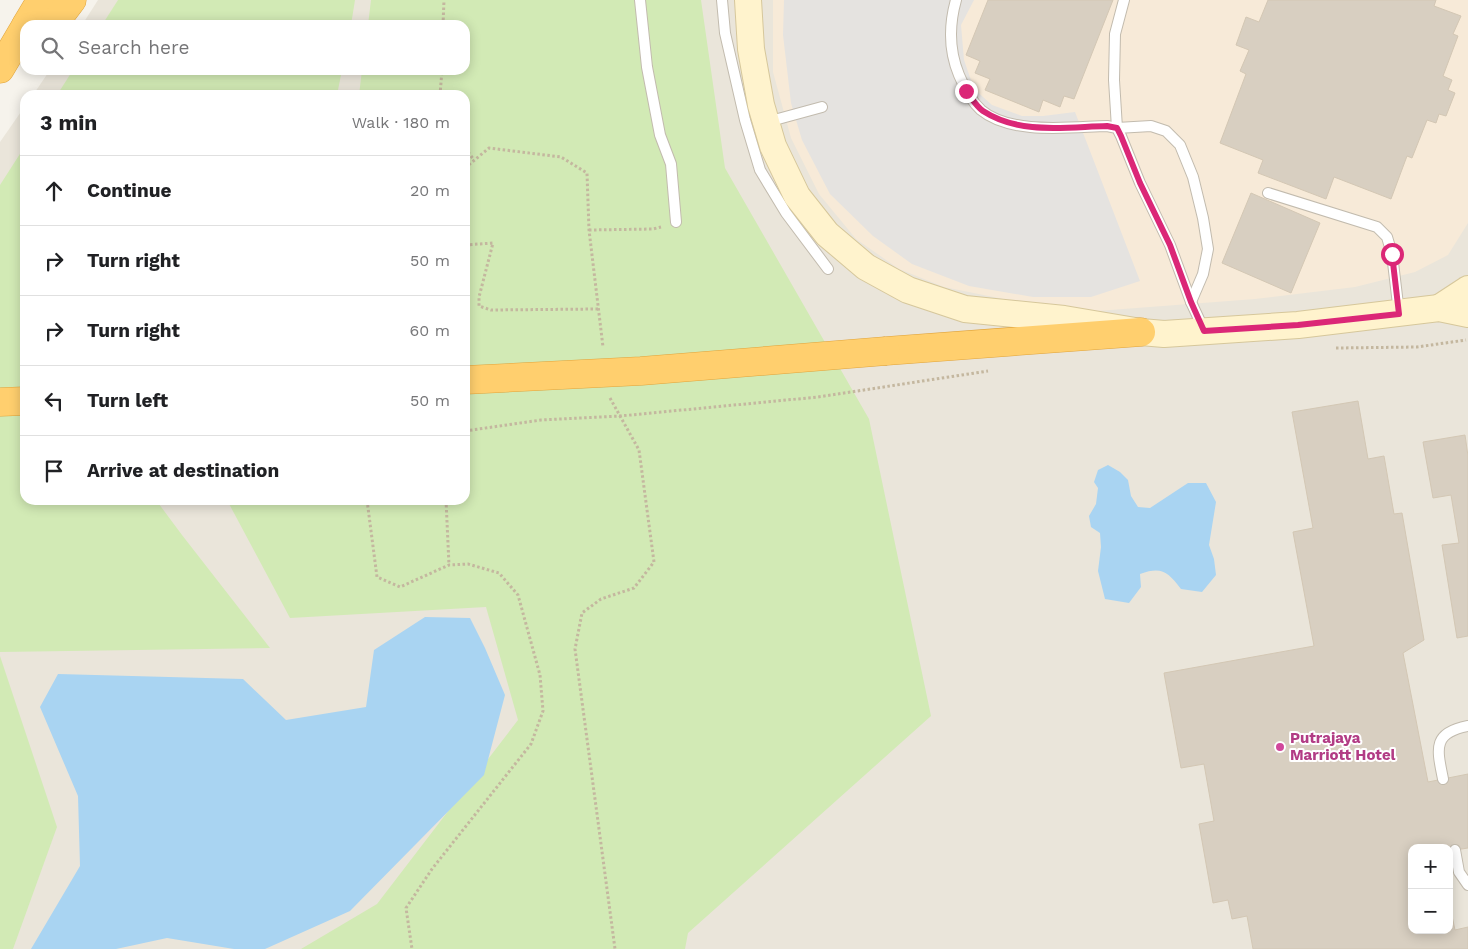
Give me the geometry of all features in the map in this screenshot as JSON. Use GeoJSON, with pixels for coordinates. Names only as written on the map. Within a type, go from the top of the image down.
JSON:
{"type":"FeatureCollection","features":[{"type":"Feature","properties":{"kind":"highway"},"geometry":{"type":"LineString","coordinates":[[28,20],[40,0]]}},
{"type":"Feature","properties":{"kind":"highway"},"geometry":{"type":"LineString","coordinates":[[57,20],[72,0]]}},
{"type":"Feature","properties":{"kind":"highway"},"geometry":{"type":"LineString","coordinates":[[0,69],[20,35]]}},
{"type":"Feature","properties":{"kind":"highway"},"geometry":{"type":"LineString","coordinates":[[0,83],[20,63]]}},
{"type":"Feature","properties":{"kind":"highway"},"geometry":{"type":"LineString","coordinates":[[470,380],[642,371],[1142,332]]}},
{"type":"Feature","properties":{"kind":"highway"},"geometry":{"type":"LineString","coordinates":[[0,402],[20,401]]}},
{"type":"Feature","properties":{"kind":"street"},"geometry":{"type":"LineString","coordinates":[[748,0],[751,49],[761,105],[773,146],[797,196],[827,234],[866,267],[908,290],[965,309],[1064,319],[1164,334],[1298,325],[1439,308],[1468,314]]}},
{"type":"Feature","properties":{"kind":"street"},"geometry":{"type":"LineString","coordinates":[[1439,308],[1468,289]]}},
{"type":"Feature","properties":{"kind":"lane"},"geometry":{"type":"LineString","coordinates":[[640,0],[647,68],[660,134],[671,164],[676,222]]}},
{"type":"Feature","properties":{"kind":"lane"},"geometry":{"type":"LineString","coordinates":[[722,0],[725,33],[745,120],[760,170],[786,213],[828,268]]}},
{"type":"Feature","properties":{"kind":"lane"},"geometry":{"type":"LineString","coordinates":[[956,0],[951,16],[950,43],[956,68],[966,91],[981,110],[1002,121],[1023,127],[1107,126],[1117,128],[1151,126],[1166,131],[1180,145],[1193,177],[1208,249],[1203,274],[1191,302]]}},
{"type":"Feature","properties":{"kind":"lane"},"geometry":{"type":"LineString","coordinates":[[1124,0],[1115,34],[1114,80],[1117,128],[1140,183],[1170,245],[1204,331]]}},
{"type":"Feature","properties":{"kind":"lane"},"geometry":{"type":"LineString","coordinates":[[766,122],[822,107]]}},
{"type":"Feature","properties":{"kind":"lane"},"geometry":{"type":"LineString","coordinates":[[1268,193],[1377,227],[1387,238],[1392,254],[1399,314]]}},
{"type":"Feature","properties":{"kind":"lane"},"geometry":{"type":"LineString","coordinates":[[1443,779],[1438,751],[1443,736],[1455,728],[1468,726]]}},
{"type":"Feature","properties":{"kind":"lane"},"geometry":{"type":"LineString","coordinates":[[1456,850],[1459,872],[1468,885]]}},
{"type":"Feature","properties":{"kind":"path"},"geometry":{"type":"LineString","coordinates":[[443,20],[444,0]]}},
{"type":"Feature","properties":{"kind":"path"},"geometry":{"type":"LineString","coordinates":[[440,90],[442,75]]}},
{"type":"Feature","properties":{"kind":"path"},"geometry":{"type":"LineString","coordinates":[[470,164],[488,148],[561,157],[587,174],[589,230],[604,354]]}},
{"type":"Feature","properties":{"kind":"path"},"geometry":{"type":"LineString","coordinates":[[470,155],[474,160]]}},
{"type":"Feature","properties":{"kind":"path"},"geometry":{"type":"LineString","coordinates":[[589,230],[654,229],[676,222]]}},
{"type":"Feature","properties":{"kind":"path"},"geometry":{"type":"LineString","coordinates":[[470,245],[493,243],[479,297],[479,306],[491,310],[598,309]]}},
{"type":"Feature","properties":{"kind":"path"},"geometry":{"type":"LineString","coordinates":[[1328,348],[1417,346],[1468,340]]}},
{"type":"Feature","properties":{"kind":"path"},"geometry":{"type":"LineString","coordinates":[[470,430],[541,420],[620,416],[818,397],[994,370]]}},
{"type":"Feature","properties":{"kind":"path"},"geometry":{"type":"LineString","coordinates":[[609,390],[610,398],[639,450],[654,562],[634,588],[601,598],[582,613],[575,649],[616,949]]}},
{"type":"Feature","properties":{"kind":"path"},"geometry":{"type":"LineString","coordinates":[[368,505],[377,577],[400,587],[449,565],[468,564],[499,573],[518,595],[540,675],[543,711],[531,744],[432,869],[406,908],[412,949]]}},
{"type":"Feature","properties":{"kind":"path"},"geometry":{"type":"LineString","coordinates":[[446,505],[449,565]]}},
{"type":"Feature","properties":{"kind":"shaded area"},"geometry":{"type":"Polygon","coordinates":[[[98,0],[1468,0],[1468,949],[0,949],[0,142],[20,113],[20,505],[470,505],[470,90],[36,90],[47,75],[470,75],[470,20],[85,20],[98,0]]]}},
{"type":"Feature","properties":{"kind":"shaded area"},"geometry":{"type":"Polygon","coordinates":[[[773,0],[1468,0],[1468,223],[1448,255],[1415,272],[1355,287],[1255,299],[1097,311],[1033,305],[944,287],[899,269],[856,239],[819,194],[791,138],[773,72],[773,0]]]}},
{"type":"Feature","properties":{"kind":"shaded area"},"geometry":{"type":"Polygon","coordinates":[[[784,0],[974,0],[961,25],[964,60],[974,89],[992,105],[1022,116],[1043,116],[1075,112],[1140,281],[1091,297],[1033,297],[969,286],[912,264],[873,236],[830,194],[802,140],[791,103],[783,35],[784,0]]]}},
{"type":"Feature","properties":{"kind":"green space"},"geometry":{"type":"Polygon","coordinates":[[[118,0],[355,0],[352,20],[105,20],[118,0]]]}},
{"type":"Feature","properties":{"kind":"green space"},"geometry":{"type":"Polygon","coordinates":[[[371,0],[701,0],[725,168],[869,419],[931,716],[688,933],[685,949],[301,949],[377,904],[518,720],[486,607],[290,618],[230,505],[470,505],[470,90],[360,90],[361,75],[470,75],[470,20],[369,20],[371,0]]]}},
{"type":"Feature","properties":{"kind":"green space"},"geometry":{"type":"Polygon","coordinates":[[[70,75],[341,75],[338,90],[60,90],[70,75]]]}},
{"type":"Feature","properties":{"kind":"green space"},"geometry":{"type":"Polygon","coordinates":[[[20,154],[20,505],[160,505],[270,648],[0,652],[0,185],[20,154]]]}},
{"type":"Feature","properties":{"kind":"green space"},"geometry":{"type":"Polygon","coordinates":[[[0,656],[57,827],[13,949],[0,949],[0,656]]]}},
{"type":"Feature","properties":{"kind":"water"},"geometry":{"type":"Polygon","coordinates":[[[1108,465],[1120,472],[1128,480],[1131,496],[1138,507],[1150,508],[1188,483],[1206,483],[1216,502],[1209,545],[1214,559],[1216,575],[1202,592],[1181,589],[1164,572],[1154,571],[1140,574],[1141,587],[1129,603],[1105,599],[1098,571],[1101,547],[1100,533],[1091,527],[1089,516],[1096,504],[1098,488],[1094,482],[1098,470],[1108,465]]]}},
{"type":"Feature","properties":{"kind":"water"},"geometry":{"type":"Polygon","coordinates":[[[425,617],[470,618],[505,695],[484,775],[350,911],[265,949],[234,949],[167,938],[116,949],[31,949],[80,866],[78,796],[40,707],[58,674],[243,679],[286,720],[366,707],[374,650],[425,617]]]}},
{"type":"Feature","properties":{"kind":"building"},"geometry":{"type":"Polygon","coordinates":[[[988,0],[1113,0],[1074,99],[1064,96],[1060,107],[1043,100],[1039,112],[985,90],[990,79],[975,73],[980,61],[966,55],[988,0]]]}},
{"type":"Feature","properties":{"kind":"building"},"geometry":{"type":"Polygon","coordinates":[[[1268,0],[1436,0],[1434,6],[1461,16],[1453,34],[1458,36],[1443,76],[1452,80],[1448,90],[1455,93],[1446,116],[1439,114],[1436,123],[1427,120],[1412,158],[1407,156],[1391,199],[1334,177],[1326,199],[1258,173],[1263,160],[1220,143],[1246,74],[1240,71],[1249,50],[1236,45],[1246,17],[1259,22],[1268,0]]]}},
{"type":"Feature","properties":{"kind":"building"},"geometry":{"type":"Polygon","coordinates":[[[1251,193],[1320,223],[1291,293],[1222,263],[1251,193]]]}},
{"type":"Feature","properties":{"kind":"building"},"geometry":{"type":"Polygon","coordinates":[[[1358,401],[1368,459],[1384,456],[1394,514],[1402,513],[1424,640],[1403,653],[1428,782],[1468,774],[1468,848],[1453,850],[1453,844],[1408,844],[1408,934],[1453,934],[1453,921],[1455,930],[1468,927],[1468,949],[1253,949],[1247,916],[1232,919],[1228,900],[1213,903],[1199,824],[1214,821],[1204,764],[1181,768],[1164,673],[1314,646],[1293,532],[1313,528],[1292,412],[1358,401]]]}},
{"type":"Feature","properties":{"kind":"building"},"geometry":{"type":"Polygon","coordinates":[[[1465,435],[1468,456],[1468,636],[1457,638],[1442,545],[1459,543],[1451,495],[1433,498],[1423,442],[1465,435]]]}},
{"type":"Feature","properties":{"kind":"place","name":"Putrajaya Marriott Hotel"},"geometry":{"type":"Point","coordinates":[1280,747]}},
{"type":"Feature","properties":{"kind":"route"},"geometry":{"type":"LineString","coordinates":[[966,91],[981,110],[1002,121],[1023,127],[1107,126],[1117,128],[1140,183],[1170,245],[1204,331],[1298,325],[1399,314],[1392,254]]}}]}
